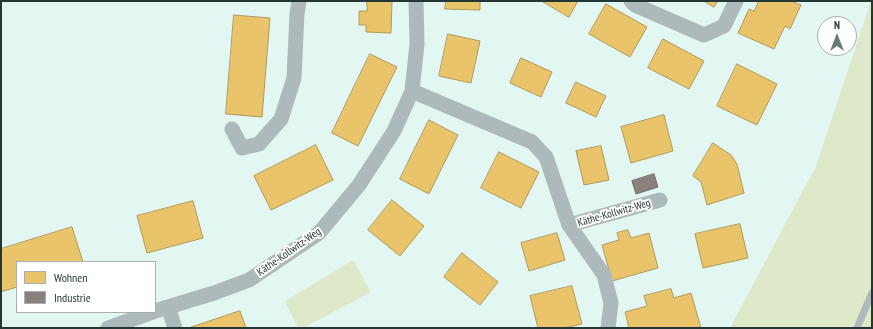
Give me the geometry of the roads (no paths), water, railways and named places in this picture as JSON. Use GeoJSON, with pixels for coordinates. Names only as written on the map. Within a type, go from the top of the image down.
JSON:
{"type":"FeatureCollection","features":[{"type":"Feature","properties":{"kind":"street"},"geometry":{"type":"LineString","coordinates":[[232,128],[242,148],[259,144],[281,119],[294,78],[299,1]]}},
{"type":"Feature","properties":{"kind":"street","name":"Käthe-Kollwitz-Weg"},"geometry":{"type":"LineString","coordinates":[[159,310],[214,293],[249,280],[319,233],[359,185],[394,131],[412,91],[417,44],[416,1]]}},
{"type":"Feature","properties":{"kind":"street"},"geometry":{"type":"LineString","coordinates":[[632,1],[635,5],[704,35],[724,26],[736,1]]}},
{"type":"Feature","properties":{"kind":"street","name":"Käthe-Kollwitz-Weg"},"geometry":{"type":"LineString","coordinates":[[412,91],[532,142],[546,157],[569,225],[604,276],[611,303],[608,328]]}},
{"type":"Feature","properties":{"kind":"street","name":"Käthe-Kollwitz-Weg"},"geometry":{"type":"LineString","coordinates":[[569,225],[660,200]]}},
{"type":"Feature","properties":{"kind":"street"},"geometry":{"type":"LineString","coordinates":[[159,310],[176,328]]}},
{"type":"Feature","properties":{"kind":"street","name":"Käthe-Kollwitz-Weg"},"geometry":{"type":"LineString","coordinates":[[108,328],[150,313]]}},
{"type":"Feature","properties":{"kind":"lane"},"geometry":{"type":"LineString","coordinates":[[857,328],[872,293]]}}]}
